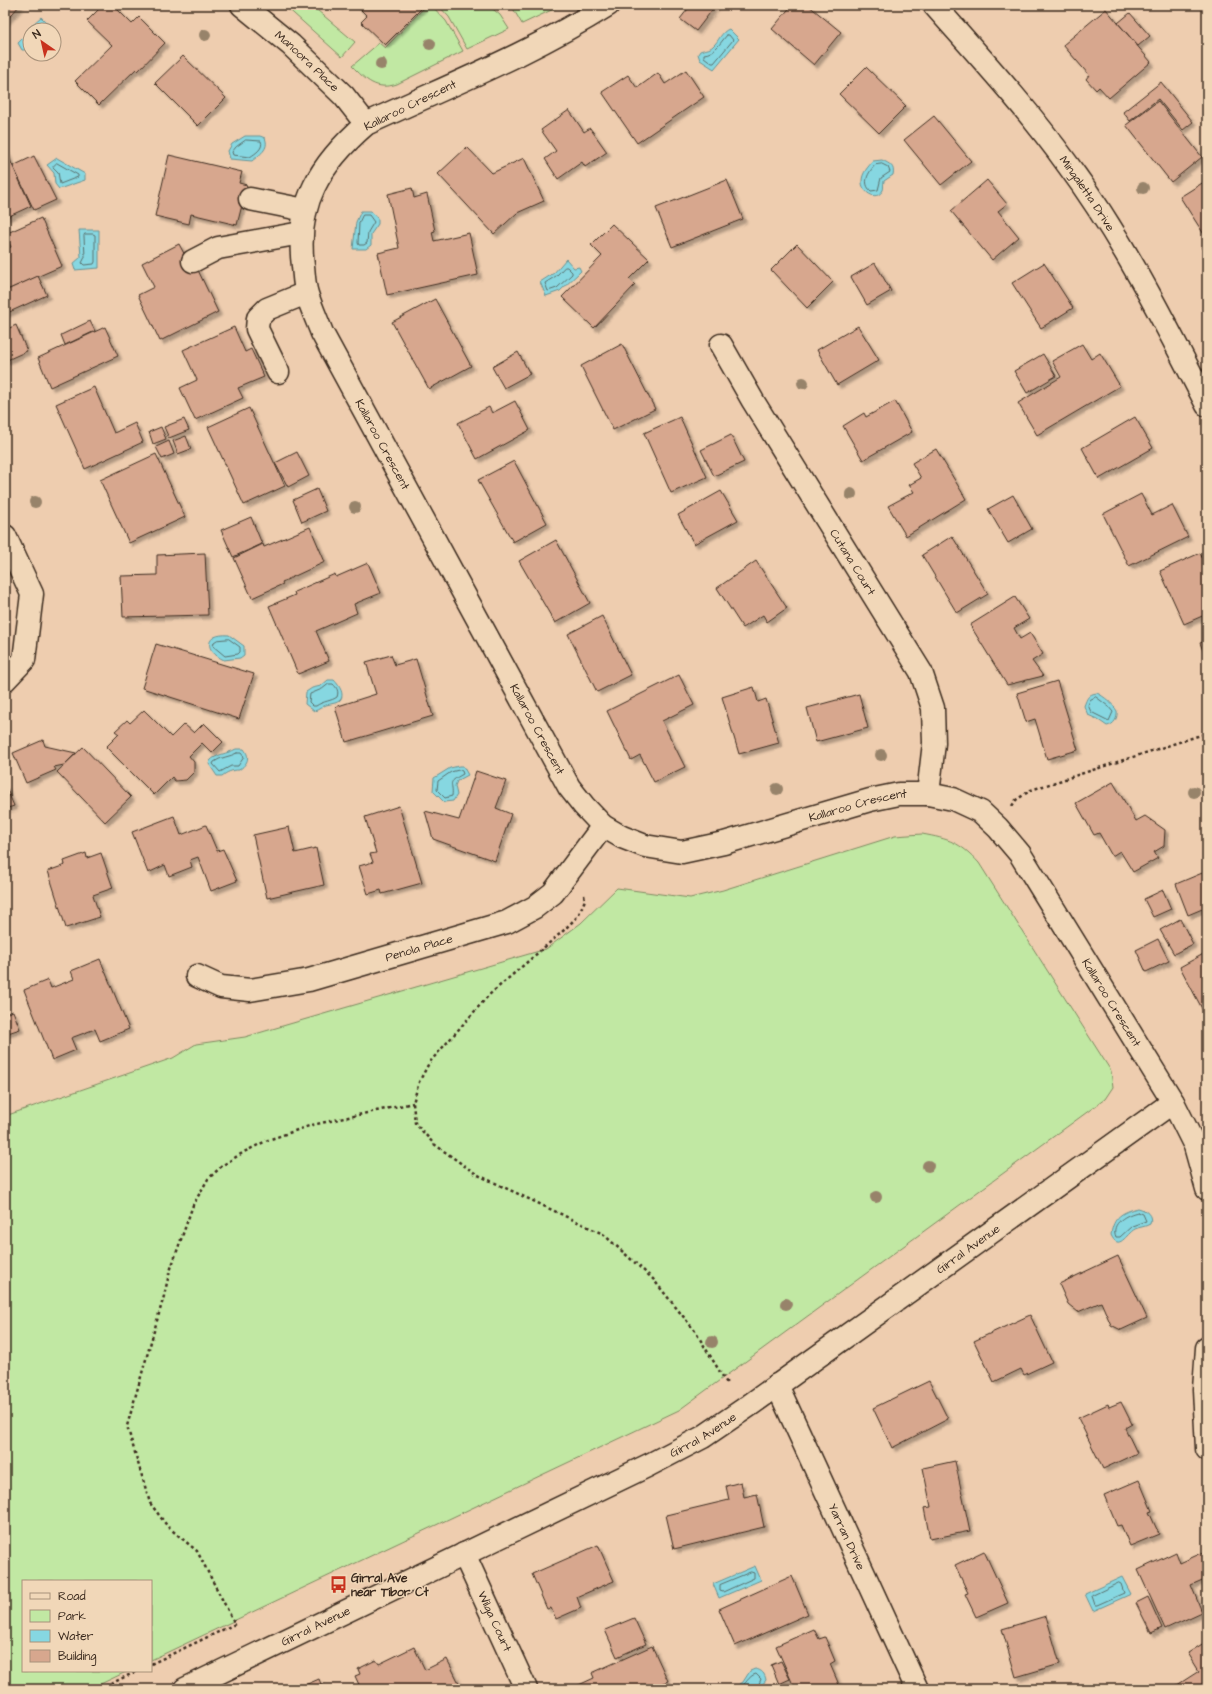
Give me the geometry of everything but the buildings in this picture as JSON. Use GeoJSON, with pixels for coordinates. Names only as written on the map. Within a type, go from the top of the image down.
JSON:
{"type":"FeatureCollection","features":[{"type":"Feature","properties":{"kind":"street","name":"Manoora Place"},"geometry":{"type":"LineString","coordinates":[[242,5],[291,45],[344,96],[366,124]]}},
{"type":"Feature","properties":{"kind":"street","name":"Kallaroo Crescent"},"geometry":{"type":"LineString","coordinates":[[608,5],[588,18],[528,50],[366,124],[347,140],[320,174],[305,210],[301,233],[301,251],[306,293],[322,333],[569,787],[603,826],[622,837],[644,846],[682,852],[724,843],[870,800],[899,794],[928,794],[953,799],[981,812],[998,828],[1020,854],[1173,1102],[1195,1146],[1207,1188]]}},
{"type":"Feature","properties":{"kind":"street","name":"Mingaletta Drive"},"geometry":{"type":"LineString","coordinates":[[934,5],[1026,109],[1069,166],[1120,243],[1164,321],[1207,406]]}},
{"type":"Feature","properties":{"kind":"street"},"geometry":{"type":"LineString","coordinates":[[250,199],[305,210]]}},
{"type":"Feature","properties":{"kind":"street"},"geometry":{"type":"LineString","coordinates":[[193,261],[218,248],[301,233]]}},
{"type":"Feature","properties":{"kind":"street"},"geometry":{"type":"LineString","coordinates":[[278,372],[257,329],[258,318],[267,309],[306,293]]}},
{"type":"Feature","properties":{"kind":"street","name":"Cutana Court"},"geometry":{"type":"LineString","coordinates":[[721,345],[753,401],[921,672],[933,708],[934,743],[928,794]]}},
{"type":"Feature","properties":{"kind":"street"},"geometry":{"type":"LineString","coordinates":[[5,536],[32,594],[24,660],[5,680]]}},
{"type":"Feature","properties":{"kind":"street","name":"Penola Place"},"geometry":{"type":"LineString","coordinates":[[197,976],[221,987],[250,990],[309,980],[508,922],[535,907],[553,893],[603,826]]}},
{"type":"Feature","properties":{"kind":"street","name":"Girral Avenue"},"geometry":{"type":"LineString","coordinates":[[185,1689],[649,1465],[703,1437],[750,1406],[777,1385],[1173,1102]]}},
{"type":"Feature","properties":{"kind":"street"},"geometry":{"type":"LineString","coordinates":[[1207,1348],[1204,1389],[1207,1449]]}},
{"type":"Feature","properties":{"kind":"street","name":"Yarran Drive"},"geometry":{"type":"LineString","coordinates":[[777,1385],[917,1689]]}},
{"type":"Feature","properties":{"kind":"street","name":"Wilga Court"},"geometry":{"type":"LineString","coordinates":[[464,1554],[526,1689]]}},
{"type":"Feature","properties":{"kind":"path"},"geometry":{"type":"LineString","coordinates":[[998,828],[1016,800],[1031,790],[1207,733]]}},
{"type":"Feature","properties":{"kind":"path"},"geometry":{"type":"LineString","coordinates":[[571,870],[582,887],[585,900],[578,916],[562,932],[490,995],[429,1063],[419,1082],[413,1103],[415,1123],[434,1144],[476,1174],[603,1234],[653,1279],[695,1331],[728,1385]]}},
{"type":"Feature","properties":{"kind":"path"},"geometry":{"type":"LineString","coordinates":[[152,1664],[235,1624],[197,1551],[168,1527],[150,1503],[126,1426],[169,1274],[193,1205],[208,1179],[223,1165],[256,1146],[312,1126],[413,1103]]}},
{"type":"Feature","properties":{"kind":"path"},"geometry":{"type":"LineString","coordinates":[[100,1689],[135,1672]]}},
{"type":"Feature","properties":{"kind":"green space"},"geometry":{"type":"Polygon","coordinates":[[[284,5],[311,5],[355,42],[342,57],[284,5]]]}},
{"type":"Feature","properties":{"kind":"green space"},"geometry":{"type":"Polygon","coordinates":[[[427,5],[431,5],[446,21],[463,51],[397,84],[390,86],[372,83],[352,66],[379,43],[385,48],[427,5]]]}},
{"type":"Feature","properties":{"kind":"green space"},"geometry":{"type":"Polygon","coordinates":[[[438,5],[488,5],[500,15],[509,29],[467,49],[449,17],[438,5]]]}},
{"type":"Feature","properties":{"kind":"green space"},"geometry":{"type":"Polygon","coordinates":[[[511,5],[562,5],[522,24],[511,5]]]}},
{"type":"Feature","properties":{"kind":"green space"},"geometry":{"type":"Polygon","coordinates":[[[922,834],[954,842],[966,850],[979,863],[1111,1071],[1113,1087],[1105,1099],[679,1410],[152,1660],[152,1580],[22,1580],[22,1672],[126,1672],[90,1689],[5,1689],[5,1116],[173,1058],[196,1044],[245,1037],[546,949],[581,923],[617,888],[690,898],[723,890],[895,836],[922,834]]]}},
{"type":"Feature","properties":{"kind":"water"},"geometry":{"type":"Polygon","coordinates":[[[41,17],[46,22],[35,22],[41,17]]]}},
{"type":"Feature","properties":{"kind":"water"},"geometry":{"type":"Polygon","coordinates":[[[729,29],[739,39],[714,69],[700,60],[698,54],[700,51],[708,49],[715,44],[724,32],[729,29]]]}},
{"type":"Feature","properties":{"kind":"water"},"geometry":{"type":"Polygon","coordinates":[[[22,39],[22,50],[18,43],[22,39]]]}},
{"type":"Feature","properties":{"kind":"water"},"geometry":{"type":"Polygon","coordinates":[[[245,136],[260,136],[265,138],[265,149],[252,161],[230,159],[228,151],[232,144],[245,136]]]}},
{"type":"Feature","properties":{"kind":"water"},"geometry":{"type":"Polygon","coordinates":[[[57,158],[85,174],[85,180],[59,189],[55,184],[54,173],[47,165],[57,158]]]}},
{"type":"Feature","properties":{"kind":"water"},"geometry":{"type":"Polygon","coordinates":[[[882,160],[893,167],[893,175],[884,181],[883,189],[880,194],[873,196],[866,192],[862,185],[862,178],[873,161],[882,160]]]}},
{"type":"Feature","properties":{"kind":"water"},"geometry":{"type":"Polygon","coordinates":[[[361,211],[371,211],[378,219],[378,224],[371,234],[371,245],[366,249],[353,249],[356,222],[361,211]]]}},
{"type":"Feature","properties":{"kind":"water"},"geometry":{"type":"Polygon","coordinates":[[[79,230],[99,230],[99,268],[75,270],[73,264],[81,257],[79,230]]]}},
{"type":"Feature","properties":{"kind":"water"},"geometry":{"type":"Polygon","coordinates":[[[566,259],[574,268],[579,267],[581,271],[560,291],[546,296],[540,282],[554,273],[566,259]]]}},
{"type":"Feature","properties":{"kind":"water"},"geometry":{"type":"Polygon","coordinates":[[[229,635],[244,646],[244,655],[240,658],[224,660],[213,652],[210,648],[210,643],[215,637],[229,635]]]}},
{"type":"Feature","properties":{"kind":"water"},"geometry":{"type":"Polygon","coordinates":[[[328,680],[334,680],[339,686],[342,692],[341,699],[335,703],[326,705],[314,711],[305,704],[306,692],[312,688],[321,686],[328,680]]]}},
{"type":"Feature","properties":{"kind":"water"},"geometry":{"type":"Polygon","coordinates":[[[1097,693],[1108,700],[1117,711],[1115,721],[1107,726],[1088,715],[1084,706],[1088,697],[1097,693]]]}},
{"type":"Feature","properties":{"kind":"water"},"geometry":{"type":"Polygon","coordinates":[[[236,749],[244,749],[248,758],[246,763],[239,770],[234,770],[222,776],[217,776],[209,764],[210,761],[215,757],[236,749]]]}},
{"type":"Feature","properties":{"kind":"water"},"geometry":{"type":"Polygon","coordinates":[[[463,766],[468,775],[457,781],[455,786],[457,795],[453,801],[444,802],[433,791],[434,778],[450,768],[463,766]]]}},
{"type":"Feature","properties":{"kind":"water"},"geometry":{"type":"Polygon","coordinates":[[[1138,1208],[1148,1213],[1151,1218],[1150,1224],[1135,1229],[1120,1242],[1114,1240],[1111,1235],[1112,1229],[1119,1216],[1127,1211],[1138,1208]]]}},
{"type":"Feature","properties":{"kind":"water"},"geometry":{"type":"Polygon","coordinates":[[[755,1566],[761,1580],[719,1598],[713,1584],[755,1566]]]}},
{"type":"Feature","properties":{"kind":"water"},"geometry":{"type":"Polygon","coordinates":[[[1122,1577],[1131,1594],[1093,1611],[1085,1594],[1122,1577]]]}},
{"type":"Feature","properties":{"kind":"water"},"geometry":{"type":"Polygon","coordinates":[[[755,1669],[760,1670],[763,1673],[766,1680],[759,1689],[733,1689],[743,1682],[750,1671],[755,1669]]]}},
{"type":"Feature","properties":{"kind":"place","name":"Girral Ave near Tibor Ct"},"geometry":{"type":"Point","coordinates":[338,1585]}}]}
